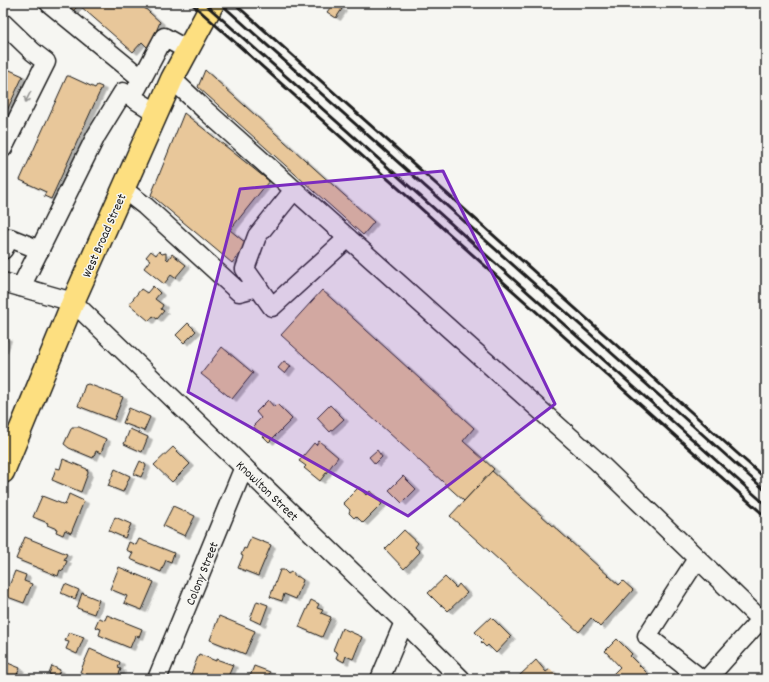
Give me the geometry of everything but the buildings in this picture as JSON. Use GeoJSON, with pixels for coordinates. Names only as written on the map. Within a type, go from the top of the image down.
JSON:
{"type":"FeatureCollection","features":[{"type":"Feature","properties":{"kind":"main road","name":"West Broad Street"},"geometry":{"type":"LineString","coordinates":[[3,472],[73,302],[172,79],[213,3]]}},
{"type":"Feature","properties":{"kind":"street"},"geometry":{"type":"LineString","coordinates":[[50,3],[142,79]]}},
{"type":"Feature","properties":{"kind":"street"},"geometry":{"type":"LineString","coordinates":[[3,24],[46,62],[3,148]]}},
{"type":"Feature","properties":{"kind":"street"},"geometry":{"type":"LineString","coordinates":[[132,97],[164,37],[188,50]]}},
{"type":"Feature","properties":{"kind":"street"},"geometry":{"type":"LineString","coordinates":[[172,79],[597,461],[763,622],[707,679]]}},
{"type":"Feature","properties":{"kind":"street"},"geometry":{"type":"LineString","coordinates":[[21,287],[96,136],[123,92],[157,113]]}},
{"type":"Feature","properties":{"kind":"street"},"geometry":{"type":"LineString","coordinates":[[123,189],[145,206],[238,292],[258,287]]}},
{"type":"Feature","properties":{"kind":"street"},"geometry":{"type":"LineString","coordinates":[[294,190],[257,236],[245,269],[272,307],[348,238]]}},
{"type":"Feature","properties":{"kind":"street"},"geometry":{"type":"LineString","coordinates":[[3,250],[10,238],[40,250]]}},
{"type":"Feature","properties":{"kind":"street"},"geometry":{"type":"LineString","coordinates":[[3,282],[73,302]]}},
{"type":"Feature","properties":{"kind":"street","name":"Knowlton Street"},"geometry":{"type":"LineString","coordinates":[[73,302],[461,679]]}},
{"type":"Feature","properties":{"kind":"street","name":"Colony Street"},"geometry":{"type":"LineString","coordinates":[[157,679],[244,467]]}},
{"type":"Feature","properties":{"kind":"street"},"geometry":{"type":"LineString","coordinates":[[697,559],[647,636],[701,679]]}},
{"type":"Feature","properties":{"kind":"street"},"geometry":{"type":"LineString","coordinates":[[380,679],[404,622]]}},
{"type":"Feature","properties":{"kind":"highlighted area"},"geometry":{"type":"Polygon","coordinates":[[[443,171],[555,404],[408,516],[188,392],[240,189],[443,171]]]}},
{"type":"Feature","properties":{"kind":"railway"},"geometry":{"type":"LineString","coordinates":[[191,3],[766,517]]}},
{"type":"Feature","properties":{"kind":"railway"},"geometry":{"type":"LineString","coordinates":[[204,3],[766,505]]}},
{"type":"Feature","properties":{"kind":"railway"},"geometry":{"type":"LineString","coordinates":[[220,3],[766,491]]}},
{"type":"Feature","properties":{"kind":"railway"},"geometry":{"type":"LineString","coordinates":[[234,3],[766,479]]}}]}
